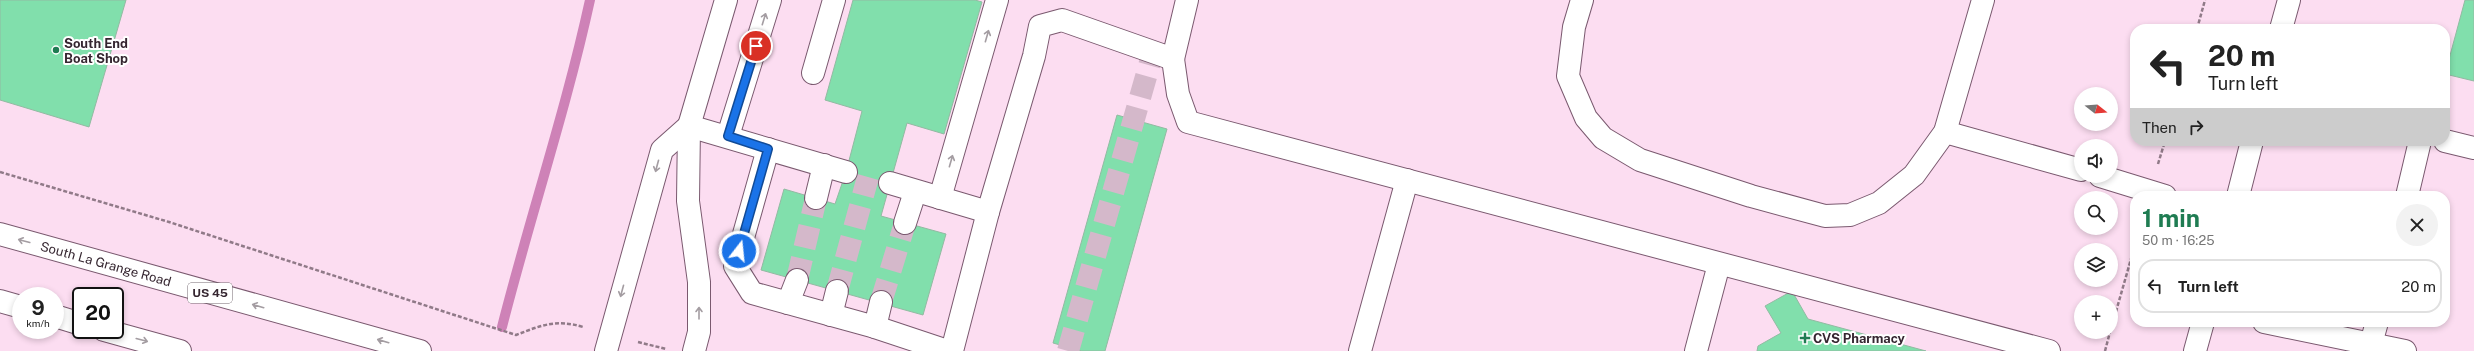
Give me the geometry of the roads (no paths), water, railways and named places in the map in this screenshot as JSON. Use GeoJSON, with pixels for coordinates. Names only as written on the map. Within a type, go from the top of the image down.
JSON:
{"type":"FeatureCollection","features":[{"type":"Feature","properties":{"kind":"street"},"geometry":{"type":"LineString","coordinates":[[694,351],[699,332],[699,282],[688,201],[690,126],[726,0]]}},
{"type":"Feature","properties":{"kind":"street"},"geometry":{"type":"LineString","coordinates":[[728,136],[770,0]]}},
{"type":"Feature","properties":{"kind":"street"},"geometry":{"type":"LineString","coordinates":[[813,73],[834,0]]}},
{"type":"Feature","properties":{"kind":"street"},"geometry":{"type":"LineString","coordinates":[[940,198],[997,0]]}},
{"type":"Feature","properties":{"kind":"street"},"geometry":{"type":"LineString","coordinates":[[1187,0],[1173,59],[1178,94],[1188,122],[2049,351]]}},
{"type":"Feature","properties":{"kind":"street"},"geometry":{"type":"LineString","coordinates":[[1582,0],[1574,27],[1568,76],[1586,118],[1603,138],[1640,160],[1751,196],[1825,216],[1850,215],[1879,202],[1914,175],[1945,132],[1983,0]]}},
{"type":"Feature","properties":{"kind":"street"},"geometry":{"type":"LineString","coordinates":[[2282,24],[2289,0]]}},
{"type":"Feature","properties":{"kind":"street"},"geometry":{"type":"LineString","coordinates":[[952,351],[988,212],[1034,56],[1040,26],[1062,20],[1173,59]]}},
{"type":"Feature","properties":{"kind":"street"},"geometry":{"type":"LineString","coordinates":[[690,126],[846,172]]}},
{"type":"Feature","properties":{"kind":"street"},"geometry":{"type":"LineString","coordinates":[[608,343],[662,150],[690,126]]}},
{"type":"Feature","properties":{"kind":"street"},"geometry":{"type":"LineString","coordinates":[[1945,132],[2074,168]]}},
{"type":"Feature","properties":{"kind":"street"},"geometry":{"type":"LineString","coordinates":[[2450,142],[2474,148]]}},
{"type":"Feature","properties":{"kind":"street"},"geometry":{"type":"LineString","coordinates":[[2239,191],[2251,146]]}},
{"type":"Feature","properties":{"kind":"street"},"geometry":{"type":"LineString","coordinates":[[2408,191],[2419,146]]}},
{"type":"Feature","properties":{"kind":"street"},"geometry":{"type":"LineString","coordinates":[[768,149],[735,266],[752,293],[875,327],[947,351]]}},
{"type":"Feature","properties":{"kind":"street"},"geometry":{"type":"LineString","coordinates":[[816,198],[824,165]]}},
{"type":"Feature","properties":{"kind":"street"},"geometry":{"type":"LineString","coordinates":[[1360,351],[1407,180]]}},
{"type":"Feature","properties":{"kind":"street"},"geometry":{"type":"LineString","coordinates":[[2118,182],[2149,191]]}},
{"type":"Feature","properties":{"kind":"street"},"geometry":{"type":"LineString","coordinates":[[890,183],[915,192],[988,212]]}},
{"type":"Feature","properties":{"kind":"street"},"geometry":{"type":"LineString","coordinates":[[905,223],[915,192]]}},
{"type":"Feature","properties":{"kind":"street","name":"South La Grange Road"},"geometry":{"type":"LineString","coordinates":[[0,234],[420,351]]}},
{"type":"Feature","properties":{"kind":"street"},"geometry":{"type":"LineString","coordinates":[[1696,351],[1720,264]]}},
{"type":"Feature","properties":{"kind":"street"},"geometry":{"type":"LineString","coordinates":[[788,302],[797,280]]}},
{"type":"Feature","properties":{"kind":"street"},"geometry":{"type":"LineString","coordinates":[[831,315],[838,291]]}},
{"type":"Feature","properties":{"kind":"street"},"geometry":{"type":"LineString","coordinates":[[0,301],[12,304]]}},
{"type":"Feature","properties":{"kind":"street"},"geometry":{"type":"LineString","coordinates":[[875,327],[881,302]]}},
{"type":"Feature","properties":{"kind":"street"},"geometry":{"type":"LineString","coordinates":[[2195,351],[2202,327]]}},
{"type":"Feature","properties":{"kind":"street"},"geometry":{"type":"LineString","coordinates":[[2284,327],[2370,348],[2405,351]]}},
{"type":"Feature","properties":{"kind":"street"},"geometry":{"type":"LineString","coordinates":[[2370,348],[2376,327]]}},
{"type":"Feature","properties":{"kind":"street"},"geometry":{"type":"LineString","coordinates":[[124,336],[180,351]]}},
{"type":"Feature","properties":{"kind":"waterway"},"geometry":{"type":"LineString","coordinates":[[502,327],[559,123],[590,0]]}},
{"type":"Feature","properties":{"kind":"tunnel"},"geometry":{"type":"LineString","coordinates":[[1068,351],[1153,52]]}},
{"type":"Feature","properties":{"kind":"tunnel"},"geometry":{"type":"LineString","coordinates":[[837,291],[868,177]]}},
{"type":"Feature","properties":{"kind":"tunnel"},"geometry":{"type":"LineString","coordinates":[[797,280],[816,198]]}},
{"type":"Feature","properties":{"kind":"tunnel"},"geometry":{"type":"LineString","coordinates":[[881,302],[905,223]]}},
{"type":"Feature","properties":{"kind":"place","name":"South End Boat Shop"},"geometry":{"type":"Point","coordinates":[56,50]}},
{"type":"Feature","properties":{"kind":"place","name":"CVS Pharmacy"},"geometry":{"type":"Point","coordinates":[1805,338]}}]}
